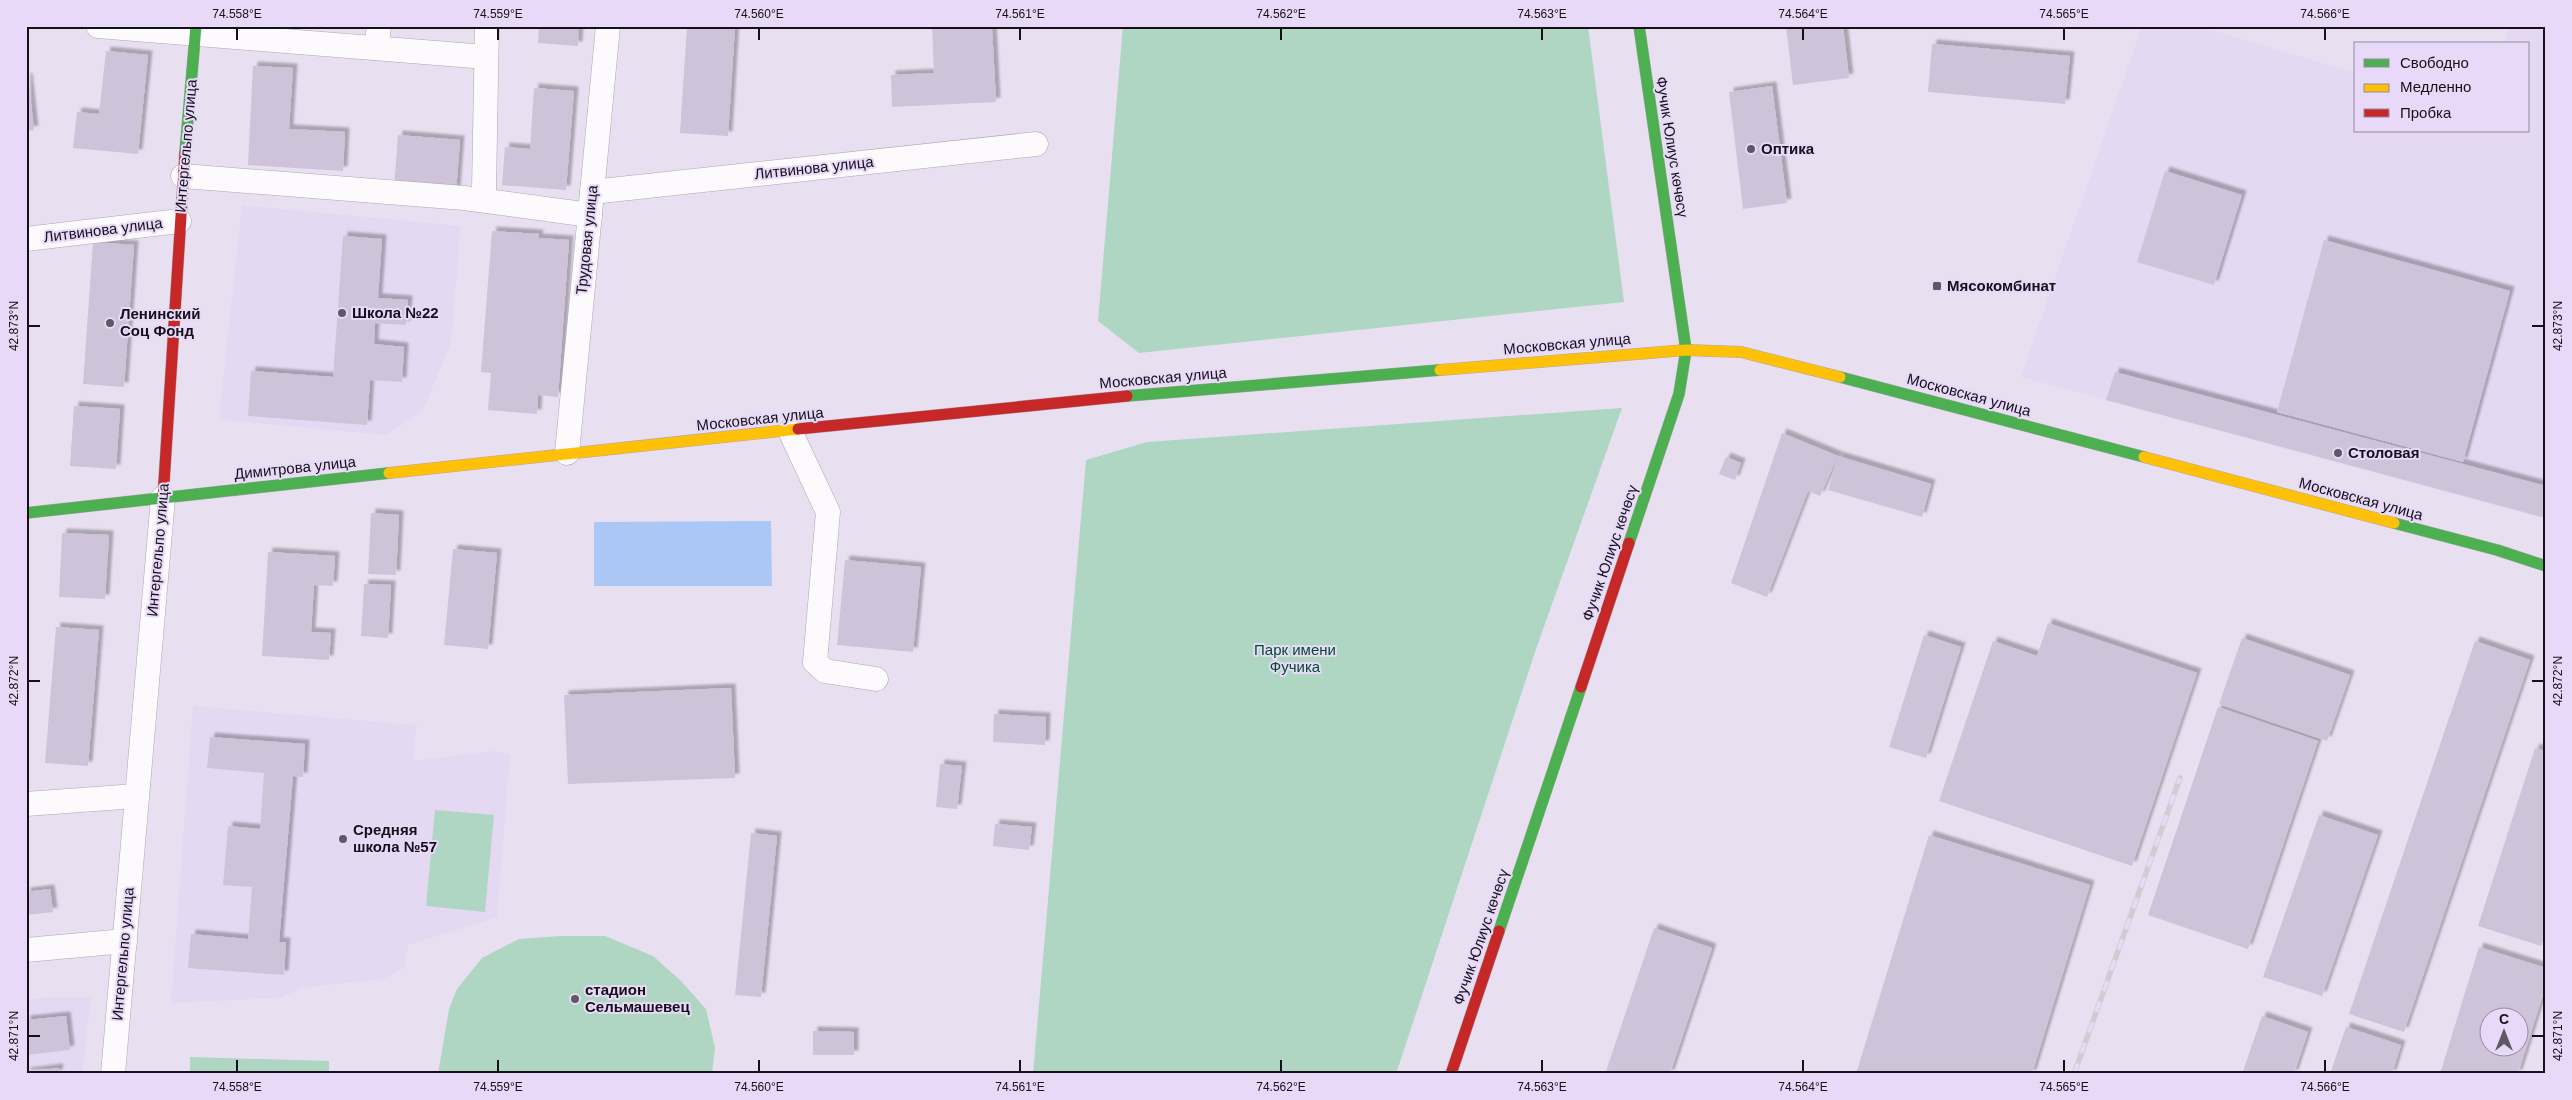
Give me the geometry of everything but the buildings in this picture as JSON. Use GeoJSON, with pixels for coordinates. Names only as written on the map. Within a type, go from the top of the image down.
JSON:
{"type":"FeatureCollection","features":[{"type":"Feature","properties":{"kind":"main road","name":"Фучик Юлиус көчөсү"},"geometry":{"type":"LineString","coordinates":[[1451,1074],[1679,394],[1686,350],[1639,26]]}},
{"type":"Feature","properties":{"kind":"main road","name":"Интергельпо улица"},"geometry":{"type":"LineString","coordinates":[[163,498],[179,221],[196,31]]}},
{"type":"Feature","properties":{"kind":"main road","name":"Московская улица"},"geometry":{"type":"LineString","coordinates":[[566,453],[1124,396],[1686,350],[1741,352],[2478,545],[2546,566]]}},
{"type":"Feature","properties":{"kind":"main road","name":"Димитрова улица"},"geometry":{"type":"LineString","coordinates":[[26,513],[566,453]]}},
{"type":"Feature","properties":{"kind":"street"},"geometry":{"type":"LineString","coordinates":[[98,26],[377,37],[486,56]]}},
{"type":"Feature","properties":{"kind":"street"},"geometry":{"type":"LineString","coordinates":[[484,189],[488,26]]}},
{"type":"Feature","properties":{"kind":"street","name":"Трудовая улица"},"geometry":{"type":"LineString","coordinates":[[566,453],[608,26]]}},
{"type":"Feature","properties":{"kind":"street","name":"Литвинова улица"},"geometry":{"type":"LineString","coordinates":[[183,176],[464,198],[591,204],[1036,144]]}},
{"type":"Feature","properties":{"kind":"street","name":"Литвинова улица"},"geometry":{"type":"LineString","coordinates":[[26,239],[179,221]]}},
{"type":"Feature","properties":{"kind":"street"},"geometry":{"type":"LineString","coordinates":[[790,431],[828,512],[815,662],[825,671],[876,680]]}},
{"type":"Feature","properties":{"kind":"street","name":"Интергельпо улица"},"geometry":{"type":"LineString","coordinates":[[113,1074],[163,498]]}},
{"type":"Feature","properties":{"kind":"street"},"geometry":{"type":"LineString","coordinates":[[26,804],[136,796]]}},
{"type":"Feature","properties":{"kind":"street"},"geometry":{"type":"LineString","coordinates":[[26,950],[125,941]]}},
{"type":"Feature","properties":{"kind":"shaded area"},"geometry":{"type":"Polygon","coordinates":[[[2142,26],[2198,26],[2354,72],[2354,132],[2530,132],[2530,42],[2505,42],[2510,26],[2546,26],[2546,519],[2021,377],[2142,26]]]}},
{"type":"Feature","properties":{"kind":"shaded area","name":"Школа №22"},"geometry":{"type":"Polygon","coordinates":[[[242,205],[461,226],[451,343],[422,412],[386,435],[232,421],[219,417],[242,205]]]}},
{"type":"Feature","properties":{"kind":"shaded area","name":"Средняя школа №57"},"geometry":{"type":"Polygon","coordinates":[[[193,706],[417,725],[413,761],[490,751],[510,754],[497,917],[408,945],[404,968],[383,979],[302,988],[280,998],[171,1003],[193,706]]]}},
{"type":"Feature","properties":{"kind":"shaded area"},"geometry":{"type":"Polygon","coordinates":[[[49,997],[91,997],[82,1074],[26,1074],[26,1000],[49,997]]]}},
{"type":"Feature","properties":{"kind":"green space"},"geometry":{"type":"Polygon","coordinates":[[[1123,26],[1588,26],[1624,302],[1139,353],[1098,321],[1123,26]]]}},
{"type":"Feature","properties":{"kind":"green space","name":"Парк имени Фучика"},"geometry":{"type":"Polygon","coordinates":[[[1622,408],[1536,649],[1396,1074],[1033,1074],[1086,460],[1147,442],[1622,408]]]}},
{"type":"Feature","properties":{"kind":"green space"},"geometry":{"type":"Polygon","coordinates":[[[435,810],[494,815],[485,912],[426,906],[435,810]]]}},
{"type":"Feature","properties":{"kind":"green space","name":"стадион Сельмашевец"},"geometry":{"type":"Polygon","coordinates":[[[561,936],[605,936],[653,956],[681,981],[706,1009],[715,1048],[712,1074],[438,1074],[449,1009],[457,989],[482,958],[519,939],[561,936]]]}},
{"type":"Feature","properties":{"kind":"green space"},"geometry":{"type":"Polygon","coordinates":[[[190,1057],[329,1061],[329,1074],[190,1074],[190,1057]]]}},
{"type":"Feature","properties":{"kind":"water"},"geometry":{"type":"Polygon","coordinates":[[[771,521],[772,586],[594,586],[594,522],[771,521]]]}},
{"type":"Feature","properties":{"kind":"railway"},"geometry":{"type":"LineString","coordinates":[[2074,1074],[2180,778]]}},
{"type":"Feature","properties":{"kind":"traffic: fast"},"geometry":{"type":"LineString","coordinates":[[185,153],[196,26]]}},
{"type":"Feature","properties":{"kind":"traffic: fast"},"geometry":{"type":"LineString","coordinates":[[1639,26],[1686,350]]}},
{"type":"Feature","properties":{"kind":"traffic: fast"},"geometry":{"type":"LineString","coordinates":[[1629,543],[1679,394],[1686,350]]}},
{"type":"Feature","properties":{"kind":"traffic: fast"},"geometry":{"type":"LineString","coordinates":[[1127,396],[1440,370]]}},
{"type":"Feature","properties":{"kind":"traffic: fast"},"geometry":{"type":"LineString","coordinates":[[1840,377],[2144,457]]}},
{"type":"Feature","properties":{"kind":"traffic: fast"},"geometry":{"type":"LineString","coordinates":[[26,513],[389,473]]}},
{"type":"Feature","properties":{"kind":"traffic: fast"},"geometry":{"type":"LineString","coordinates":[[2394,523],[2497,550],[2546,566]]}},
{"type":"Feature","properties":{"kind":"traffic: fast"},"geometry":{"type":"LineString","coordinates":[[1499,931],[1581,687]]}},
{"type":"Feature","properties":{"kind":"traffic: slow"},"geometry":{"type":"LineString","coordinates":[[1440,370],[1686,350],[1741,352],[1840,377]]}},
{"type":"Feature","properties":{"kind":"traffic: slow"},"geometry":{"type":"LineString","coordinates":[[389,473],[798,429]]}},
{"type":"Feature","properties":{"kind":"traffic: slow"},"geometry":{"type":"LineString","coordinates":[[2144,457],[2394,523]]}},
{"type":"Feature","properties":{"kind":"traffic: jam"},"geometry":{"type":"LineString","coordinates":[[163,498],[185,153]]}},
{"type":"Feature","properties":{"kind":"traffic: jam"},"geometry":{"type":"LineString","coordinates":[[798,429],[1127,396]]}},
{"type":"Feature","properties":{"kind":"traffic: jam"},"geometry":{"type":"LineString","coordinates":[[1581,687],[1629,543]]}},
{"type":"Feature","properties":{"kind":"traffic: jam"},"geometry":{"type":"LineString","coordinates":[[1451,1074],[1499,931]]}},
{"type":"Feature","properties":{"kind":"place","name":"Оптика"},"geometry":{"type":"Point","coordinates":[1751,149]}},
{"type":"Feature","properties":{"kind":"place","name":"Мясокомбинат"},"geometry":{"type":"Point","coordinates":[1937,286]}},
{"type":"Feature","properties":{"kind":"place","name":"Школа №22"},"geometry":{"type":"Point","coordinates":[342,313]}},
{"type":"Feature","properties":{"kind":"place","name":"Ленинский Соц Фонд"},"geometry":{"type":"Point","coordinates":[110,323]}},
{"type":"Feature","properties":{"kind":"place","name":"Столовая"},"geometry":{"type":"Point","coordinates":[2338,453]}},
{"type":"Feature","properties":{"kind":"place","name":"Средняя школа №57"},"geometry":{"type":"Point","coordinates":[343,839]}},
{"type":"Feature","properties":{"kind":"place","name":"стадион Сельмашевец"},"geometry":{"type":"Point","coordinates":[575,999]}}]}
